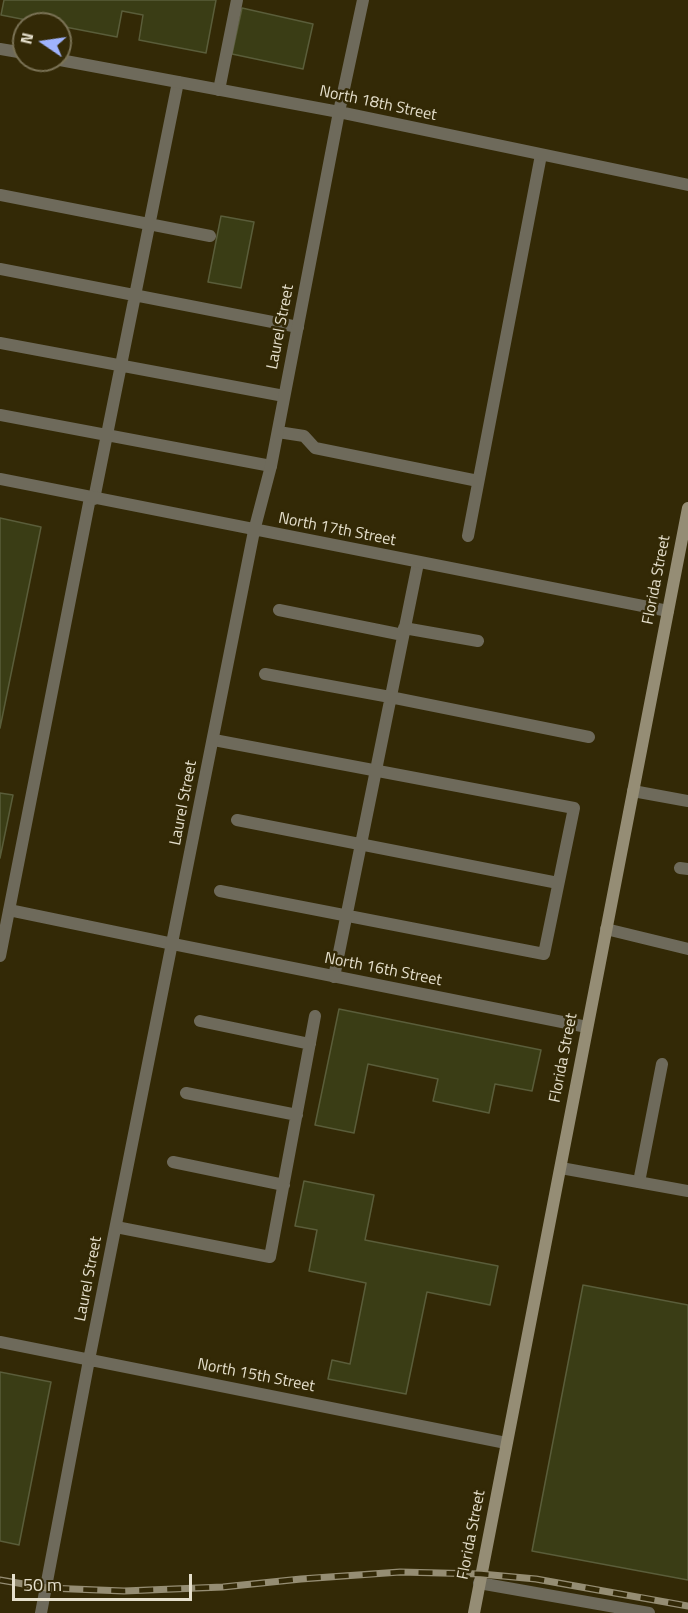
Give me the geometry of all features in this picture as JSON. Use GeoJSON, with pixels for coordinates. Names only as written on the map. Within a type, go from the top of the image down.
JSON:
{"type":"FeatureCollection","features":[{"type":"Feature","properties":{"kind":"main road","name":"Florida Street"},"geometry":{"type":"LineString","coordinates":[[474,1613],[688,508]]}},
{"type":"Feature","properties":{"kind":"street"},"geometry":{"type":"LineString","coordinates":[[219,90],[237,0]]}},
{"type":"Feature","properties":{"kind":"street","name":"Laurel Street"},"geometry":{"type":"LineString","coordinates":[[41,1613],[254,531],[278,432],[339,112],[363,0]]}},
{"type":"Feature","properties":{"kind":"street","name":"North 18th Street"},"geometry":{"type":"LineString","coordinates":[[72,62],[339,112],[688,185]]}},
{"type":"Feature","properties":{"kind":"street"},"geometry":{"type":"LineString","coordinates":[[0,956],[178,82]]}},
{"type":"Feature","properties":{"kind":"street"},"geometry":{"type":"LineString","coordinates":[[468,536],[541,155]]}},
{"type":"Feature","properties":{"kind":"street"},"geometry":{"type":"LineString","coordinates":[[0,195],[210,236]]}},
{"type":"Feature","properties":{"kind":"street"},"geometry":{"type":"LineString","coordinates":[[0,269],[298,327]]}},
{"type":"Feature","properties":{"kind":"street"},"geometry":{"type":"LineString","coordinates":[[0,343],[284,396]]}},
{"type":"Feature","properties":{"kind":"street"},"geometry":{"type":"LineString","coordinates":[[0,415],[271,466]]}},
{"type":"Feature","properties":{"kind":"street"},"geometry":{"type":"LineString","coordinates":[[278,432],[304,436],[315,448],[478,481]]}},
{"type":"Feature","properties":{"kind":"street","name":"North 17th Street"},"geometry":{"type":"LineString","coordinates":[[0,479],[668,611]]}},
{"type":"Feature","properties":{"kind":"street"},"geometry":{"type":"LineString","coordinates":[[334,977],[418,563]]}},
{"type":"Feature","properties":{"kind":"street"},"geometry":{"type":"LineString","coordinates":[[279,610],[478,641]]}},
{"type":"Feature","properties":{"kind":"street"},"geometry":{"type":"LineString","coordinates":[[265,674],[589,737]]}},
{"type":"Feature","properties":{"kind":"street"},"geometry":{"type":"LineString","coordinates":[[214,740],[574,808],[544,954],[220,891]]}},
{"type":"Feature","properties":{"kind":"street"},"geometry":{"type":"LineString","coordinates":[[633,791],[688,801]]}},
{"type":"Feature","properties":{"kind":"street"},"geometry":{"type":"LineString","coordinates":[[237,820],[558,883]]}},
{"type":"Feature","properties":{"kind":"street","name":"North 16th Street"},"geometry":{"type":"LineString","coordinates":[[9,910],[587,1027]]}},
{"type":"Feature","properties":{"kind":"street"},"geometry":{"type":"LineString","coordinates":[[606,929],[688,949]]}},
{"type":"Feature","properties":{"kind":"street"},"geometry":{"type":"LineString","coordinates":[[116,1227],[270,1257],[315,1016]]}},
{"type":"Feature","properties":{"kind":"street"},"geometry":{"type":"LineString","coordinates":[[200,1021],[310,1044]]}},
{"type":"Feature","properties":{"kind":"street"},"geometry":{"type":"LineString","coordinates":[[639,1182],[662,1064]]}},
{"type":"Feature","properties":{"kind":"street"},"geometry":{"type":"LineString","coordinates":[[186,1093],[297,1115]]}},
{"type":"Feature","properties":{"kind":"street"},"geometry":{"type":"LineString","coordinates":[[173,1162],[284,1185]]}},
{"type":"Feature","properties":{"kind":"street"},"geometry":{"type":"LineString","coordinates":[[561,1168],[688,1191]]}},
{"type":"Feature","properties":{"kind":"street","name":"North 15th Street"},"geometry":{"type":"LineString","coordinates":[[0,1342],[506,1443]]}},
{"type":"Feature","properties":{"kind":"street"},"geometry":{"type":"LineString","coordinates":[[479,1583],[646,1613]]}},
{"type":"Feature","properties":{"kind":"building"},"geometry":{"type":"Polygon","coordinates":[[[4,0],[216,0],[206,53],[139,40],[143,15],[122,11],[117,37],[72,28],[72,12],[12,12],[12,17],[1,15],[4,0]]]}},
{"type":"Feature","properties":{"kind":"building"},"geometry":{"type":"Polygon","coordinates":[[[242,8],[313,24],[303,69],[232,54],[242,8]]]}},
{"type":"Feature","properties":{"kind":"building"},"geometry":{"type":"Polygon","coordinates":[[[221,216],[254,222],[241,288],[208,282],[221,216]]]}},
{"type":"Feature","properties":{"kind":"building"},"geometry":{"type":"Polygon","coordinates":[[[0,518],[41,527],[0,728],[0,518]]]}},
{"type":"Feature","properties":{"kind":"building"},"geometry":{"type":"Polygon","coordinates":[[[0,793],[13,795],[0,858],[0,793]]]}},
{"type":"Feature","properties":{"kind":"building"},"geometry":{"type":"Polygon","coordinates":[[[339,1009],[541,1050],[532,1091],[495,1084],[489,1113],[433,1101],[438,1079],[368,1064],[354,1133],[315,1125],[339,1009]]]}},
{"type":"Feature","properties":{"kind":"building"},"geometry":{"type":"Polygon","coordinates":[[[304,1181],[374,1195],[365,1240],[498,1266],[490,1305],[427,1292],[406,1394],[328,1379],[332,1360],[350,1364],[366,1283],[309,1271],[317,1230],[295,1226],[304,1181]]]}},
{"type":"Feature","properties":{"kind":"building"},"geometry":{"type":"Polygon","coordinates":[[[583,1285],[688,1305],[688,1580],[532,1551],[583,1285]]]}},
{"type":"Feature","properties":{"kind":"building"},"geometry":{"type":"Polygon","coordinates":[[[0,1372],[51,1382],[19,1545],[0,1541],[0,1372]]]}},
{"type":"Feature","properties":{"kind":"railway"},"geometry":{"type":"LineString","coordinates":[[0,1580],[47,1588],[124,1591],[223,1587],[400,1572],[481,1574],[536,1579],[688,1606]]}}]}
